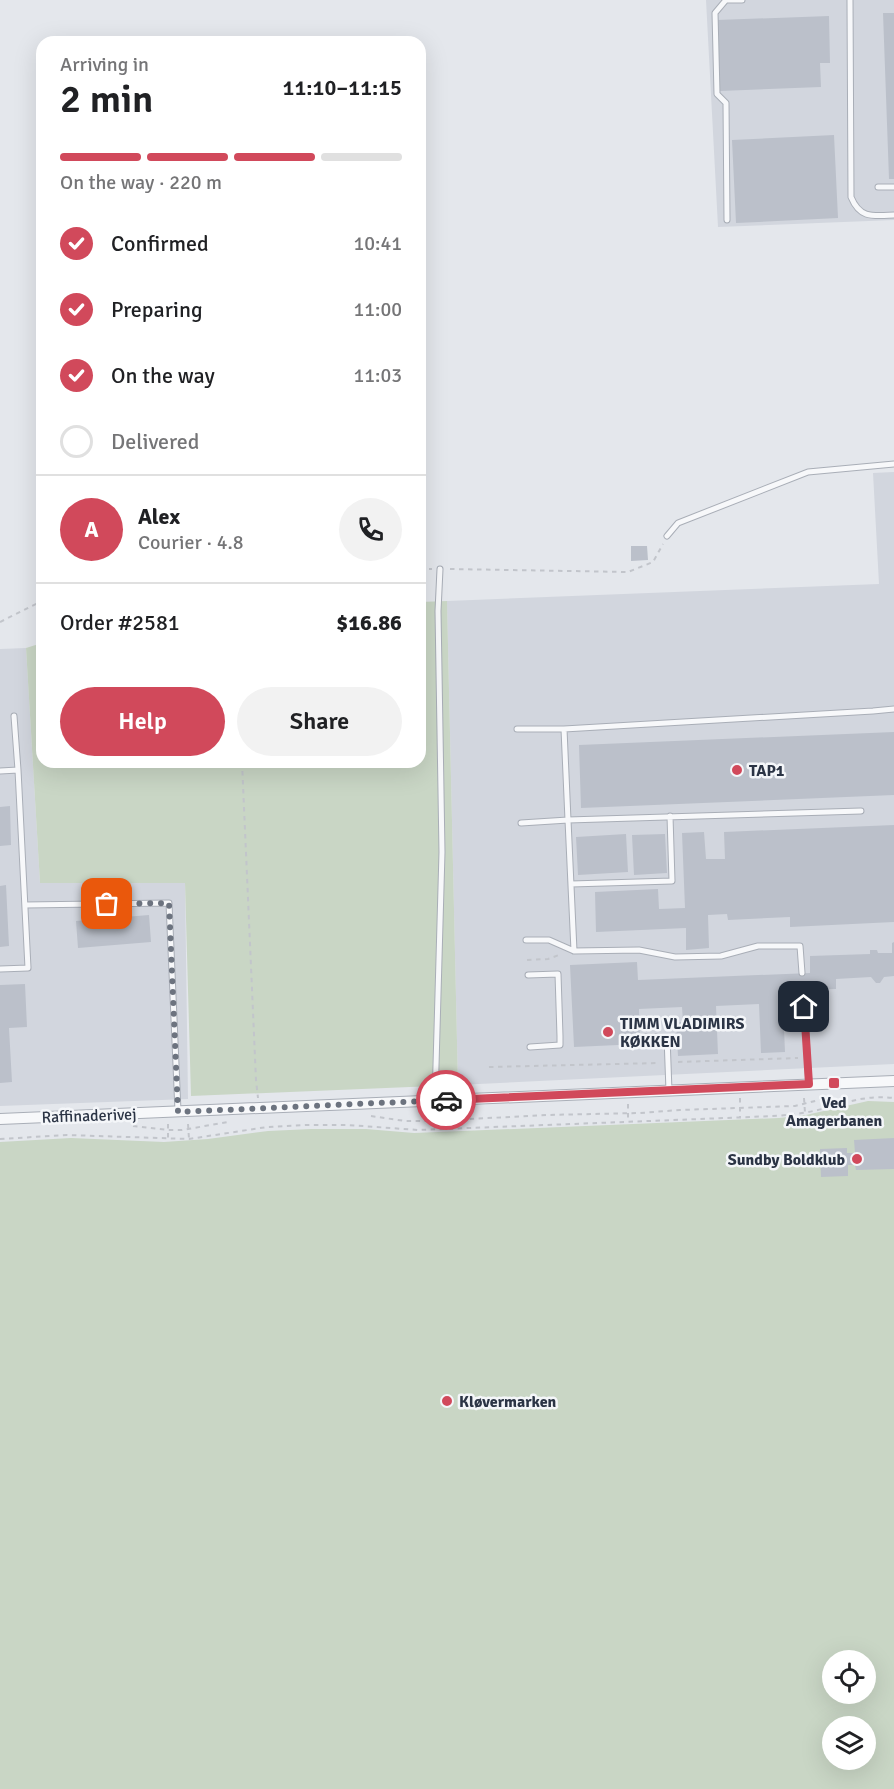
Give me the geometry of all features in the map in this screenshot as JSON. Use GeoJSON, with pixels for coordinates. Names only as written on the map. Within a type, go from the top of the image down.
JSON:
{"type":"FeatureCollection","features":[{"type":"Feature","properties":{"kind":"street","name":"Raffinaderivej"},"geometry":{"type":"LineString","coordinates":[[0,1119],[894,1081]]}},
{"type":"Feature","properties":{"kind":"lane"},"geometry":{"type":"LineString","coordinates":[[727,220],[726,103],[717,94],[715,13],[726,0],[742,0]]}},
{"type":"Feature","properties":{"kind":"lane"},"geometry":{"type":"LineString","coordinates":[[850,0],[851,196],[855,208],[869,216],[894,215]]}},
{"type":"Feature","properties":{"kind":"lane"},"geometry":{"type":"LineString","coordinates":[[879,187],[894,187]]}},
{"type":"Feature","properties":{"kind":"lane"},"geometry":{"type":"LineString","coordinates":[[667,536],[678,523],[808,472],[894,464]]}},
{"type":"Feature","properties":{"kind":"lane"},"geometry":{"type":"LineString","coordinates":[[435,1101],[442,852],[438,611],[440,569]]}},
{"type":"Feature","properties":{"kind":"lane"},"geometry":{"type":"LineString","coordinates":[[517,729],[564,729],[894,709]]}},
{"type":"Feature","properties":{"kind":"lane"},"geometry":{"type":"LineString","coordinates":[[0,969],[28,968],[14,716]]}},
{"type":"Feature","properties":{"kind":"lane"},"geometry":{"type":"LineString","coordinates":[[564,729],[574,951]]}},
{"type":"Feature","properties":{"kind":"lane"},"geometry":{"type":"LineString","coordinates":[[0,771],[18,770]]}},
{"type":"Feature","properties":{"kind":"lane"},"geometry":{"type":"LineString","coordinates":[[520,823],[861,811]]}},
{"type":"Feature","properties":{"kind":"lane"},"geometry":{"type":"LineString","coordinates":[[571,884],[672,881],[670,816]]}},
{"type":"Feature","properties":{"kind":"lane"},"geometry":{"type":"LineString","coordinates":[[25,905],[169,903],[178,1112]]}},
{"type":"Feature","properties":{"kind":"lane"},"geometry":{"type":"LineString","coordinates":[[526,940],[549,940],[574,951],[639,950],[675,957],[721,956],[758,946],[800,946],[802,973]]}},
{"type":"Feature","properties":{"kind":"lane"},"geometry":{"type":"LineString","coordinates":[[528,975],[558,974],[560,1026],[560,1045],[530,1047]]}},
{"type":"Feature","properties":{"kind":"lane"},"geometry":{"type":"LineString","coordinates":[[803,989],[809,1084]]}},
{"type":"Feature","properties":{"kind":"lane"},"geometry":{"type":"LineString","coordinates":[[644,1037],[667,1037],[669,1091]]}},
{"type":"Feature","properties":{"kind":"path"},"geometry":{"type":"LineString","coordinates":[[440,569],[628,572],[653,562],[667,536]]}},
{"type":"Feature","properties":{"kind":"path"},"geometry":{"type":"LineString","coordinates":[[0,622],[36,604]]}},
{"type":"Feature","properties":{"kind":"path"},"geometry":{"type":"LineString","coordinates":[[242,768],[256,1080],[260,1108]]}},
{"type":"Feature","properties":{"kind":"path"},"geometry":{"type":"LineString","coordinates":[[527,960],[548,959],[574,951]]}},
{"type":"Feature","properties":{"kind":"path"},"geometry":{"type":"LineString","coordinates":[[489,1067],[807,1058]]}},
{"type":"Feature","properties":{"kind":"path"},"geometry":{"type":"LineString","coordinates":[[367,1116],[405,1121],[433,1121],[546,1114],[795,1106],[842,1094]]}},
{"type":"Feature","properties":{"kind":"path"},"geometry":{"type":"LineString","coordinates":[[0,1139],[67,1135],[189,1139],[267,1127],[306,1125],[348,1125],[418,1130],[740,1117],[805,1113],[867,1097],[894,1098]]}},
{"type":"Feature","properties":{"kind":"path"},"geometry":{"type":"LineString","coordinates":[[804,1104],[805,1113]]}},
{"type":"Feature","properties":{"kind":"path"},"geometry":{"type":"LineString","coordinates":[[740,1108],[740,1117]]}},
{"type":"Feature","properties":{"kind":"path"},"geometry":{"type":"LineString","coordinates":[[628,1113],[628,1122]]}},
{"type":"Feature","properties":{"kind":"path"},"geometry":{"type":"LineString","coordinates":[[127,1126],[168,1130],[235,1121]]}},
{"type":"Feature","properties":{"kind":"path"},"geometry":{"type":"LineString","coordinates":[[188,1129],[189,1139]]}},
{"type":"Feature","properties":{"kind":"path"},"geometry":{"type":"LineString","coordinates":[[168,1130],[168,1139]]}},
{"type":"Feature","properties":{"kind":"shaded area"},"geometry":{"type":"Polygon","coordinates":[[[706,0],[894,0],[894,220],[718,227],[706,0]]]}},
{"type":"Feature","properties":{"kind":"shaded area"},"geometry":{"type":"Polygon","coordinates":[[[894,472],[894,1064],[458,1085],[447,601],[879,584],[873,473],[894,472]]]}},
{"type":"Feature","properties":{"kind":"shaded area"},"geometry":{"type":"Polygon","coordinates":[[[26,648],[40,883],[185,883],[188,1099],[0,1106],[0,649],[26,648]]]}},
{"type":"Feature","properties":{"kind":"green space"},"geometry":{"type":"Polygon","coordinates":[[[447,601],[458,1085],[191,1096],[185,883],[40,883],[26,648],[36,645],[36,768],[426,768],[426,602],[447,601]]]}},
{"type":"Feature","properties":{"kind":"green space","name":"Kløvermarken"},"geometry":{"type":"Polygon","coordinates":[[[868,1101],[894,1102],[894,1789],[0,1789],[0,1142],[71,1138],[164,1142],[311,1129],[366,1129],[414,1133],[806,1115],[868,1101]]]}},
{"type":"Feature","properties":{"kind":"building"},"geometry":{"type":"Polygon","coordinates":[[[883,13],[894,13],[894,179],[889,179],[883,13]]]}},
{"type":"Feature","properties":{"kind":"building"},"geometry":{"type":"Polygon","coordinates":[[[829,16],[830,63],[820,63],[821,87],[720,91],[717,20],[829,16]]]}},
{"type":"Feature","properties":{"kind":"building"},"geometry":{"type":"Polygon","coordinates":[[[834,135],[838,218],[736,223],[732,140],[834,135]]]}},
{"type":"Feature","properties":{"kind":"building"},"geometry":{"type":"Polygon","coordinates":[[[631,546],[647,546],[648,560],[631,561],[631,546]]]}},
{"type":"Feature","properties":{"kind":"building","name":"TAP1"},"geometry":{"type":"Polygon","coordinates":[[[894,732],[894,795],[581,808],[579,745],[894,732]]]}},
{"type":"Feature","properties":{"kind":"building"},"geometry":{"type":"Polygon","coordinates":[[[10,806],[11,845],[0,846],[0,807],[10,806]]]}},
{"type":"Feature","properties":{"kind":"building"},"geometry":{"type":"Polygon","coordinates":[[[894,825],[894,922],[790,927],[790,917],[728,920],[727,914],[708,915],[709,948],[686,950],[686,928],[596,932],[595,892],[658,889],[659,909],[685,908],[682,833],[704,832],[706,859],[725,859],[724,832],[894,825]]]}},
{"type":"Feature","properties":{"kind":"building"},"geometry":{"type":"Polygon","coordinates":[[[626,834],[628,872],[578,875],[576,837],[626,834]]]}},
{"type":"Feature","properties":{"kind":"building"},"geometry":{"type":"Polygon","coordinates":[[[665,834],[667,873],[634,875],[632,835],[665,834]]]}},
{"type":"Feature","properties":{"kind":"building"},"geometry":{"type":"Polygon","coordinates":[[[6,885],[9,946],[0,947],[0,886],[6,885]]]}},
{"type":"Feature","properties":{"kind":"building"},"geometry":{"type":"Polygon","coordinates":[[[149,915],[151,942],[78,948],[76,921],[149,915]]]}},
{"type":"Feature","properties":{"kind":"building"},"geometry":{"type":"Polygon","coordinates":[[[894,942],[894,976],[884,977],[880,983],[876,983],[871,977],[836,979],[836,989],[796,990],[797,1004],[783,1005],[785,1052],[761,1053],[759,1004],[716,1006],[718,1054],[678,1056],[676,1022],[683,1022],[682,1007],[639,1009],[640,1044],[574,1047],[570,965],[637,962],[638,980],[810,973],[810,956],[870,954],[870,950],[877,950],[878,953],[892,953],[894,942]]]}},
{"type":"Feature","properties":{"kind":"building"},"geometry":{"type":"Polygon","coordinates":[[[25,984],[27,1027],[9,1028],[12,1082],[0,1083],[0,985],[25,984]]]}},
{"type":"Feature","properties":{"kind":"building","name":"Sundby Boldklub"},"geometry":{"type":"Polygon","coordinates":[[[894,1138],[894,1169],[856,1170],[855,1165],[848,1165],[848,1176],[821,1177],[820,1149],[847,1148],[847,1153],[855,1153],[854,1140],[894,1138]]]}},
{"type":"Feature","properties":{"kind":"way so far"},"geometry":{"type":"LineString","coordinates":[[107,904],[169,903],[178,1112],[446,1100]]}},
{"type":"Feature","properties":{"kind":"place","name":"TAP1"},"geometry":{"type":"Point","coordinates":[737,770]}},
{"type":"Feature","properties":{"kind":"place","name":"TIMM VLADIMIRS KØKKEN"},"geometry":{"type":"Point","coordinates":[608,1032]}},
{"type":"Feature","properties":{"kind":"place","name":"Ved Amagerbanen"},"geometry":{"type":"Point","coordinates":[834,1083]}},
{"type":"Feature","properties":{"kind":"place","name":"Sundby Boldklub"},"geometry":{"type":"Point","coordinates":[857,1159]}},
{"type":"Feature","properties":{"kind":"place","name":"Kløvermarken"},"geometry":{"type":"Point","coordinates":[447,1401]}},
{"type":"Feature","properties":{"kind":"route"},"geometry":{"type":"LineString","coordinates":[[446,1100],[809,1084],[804,1007]]}}]}
